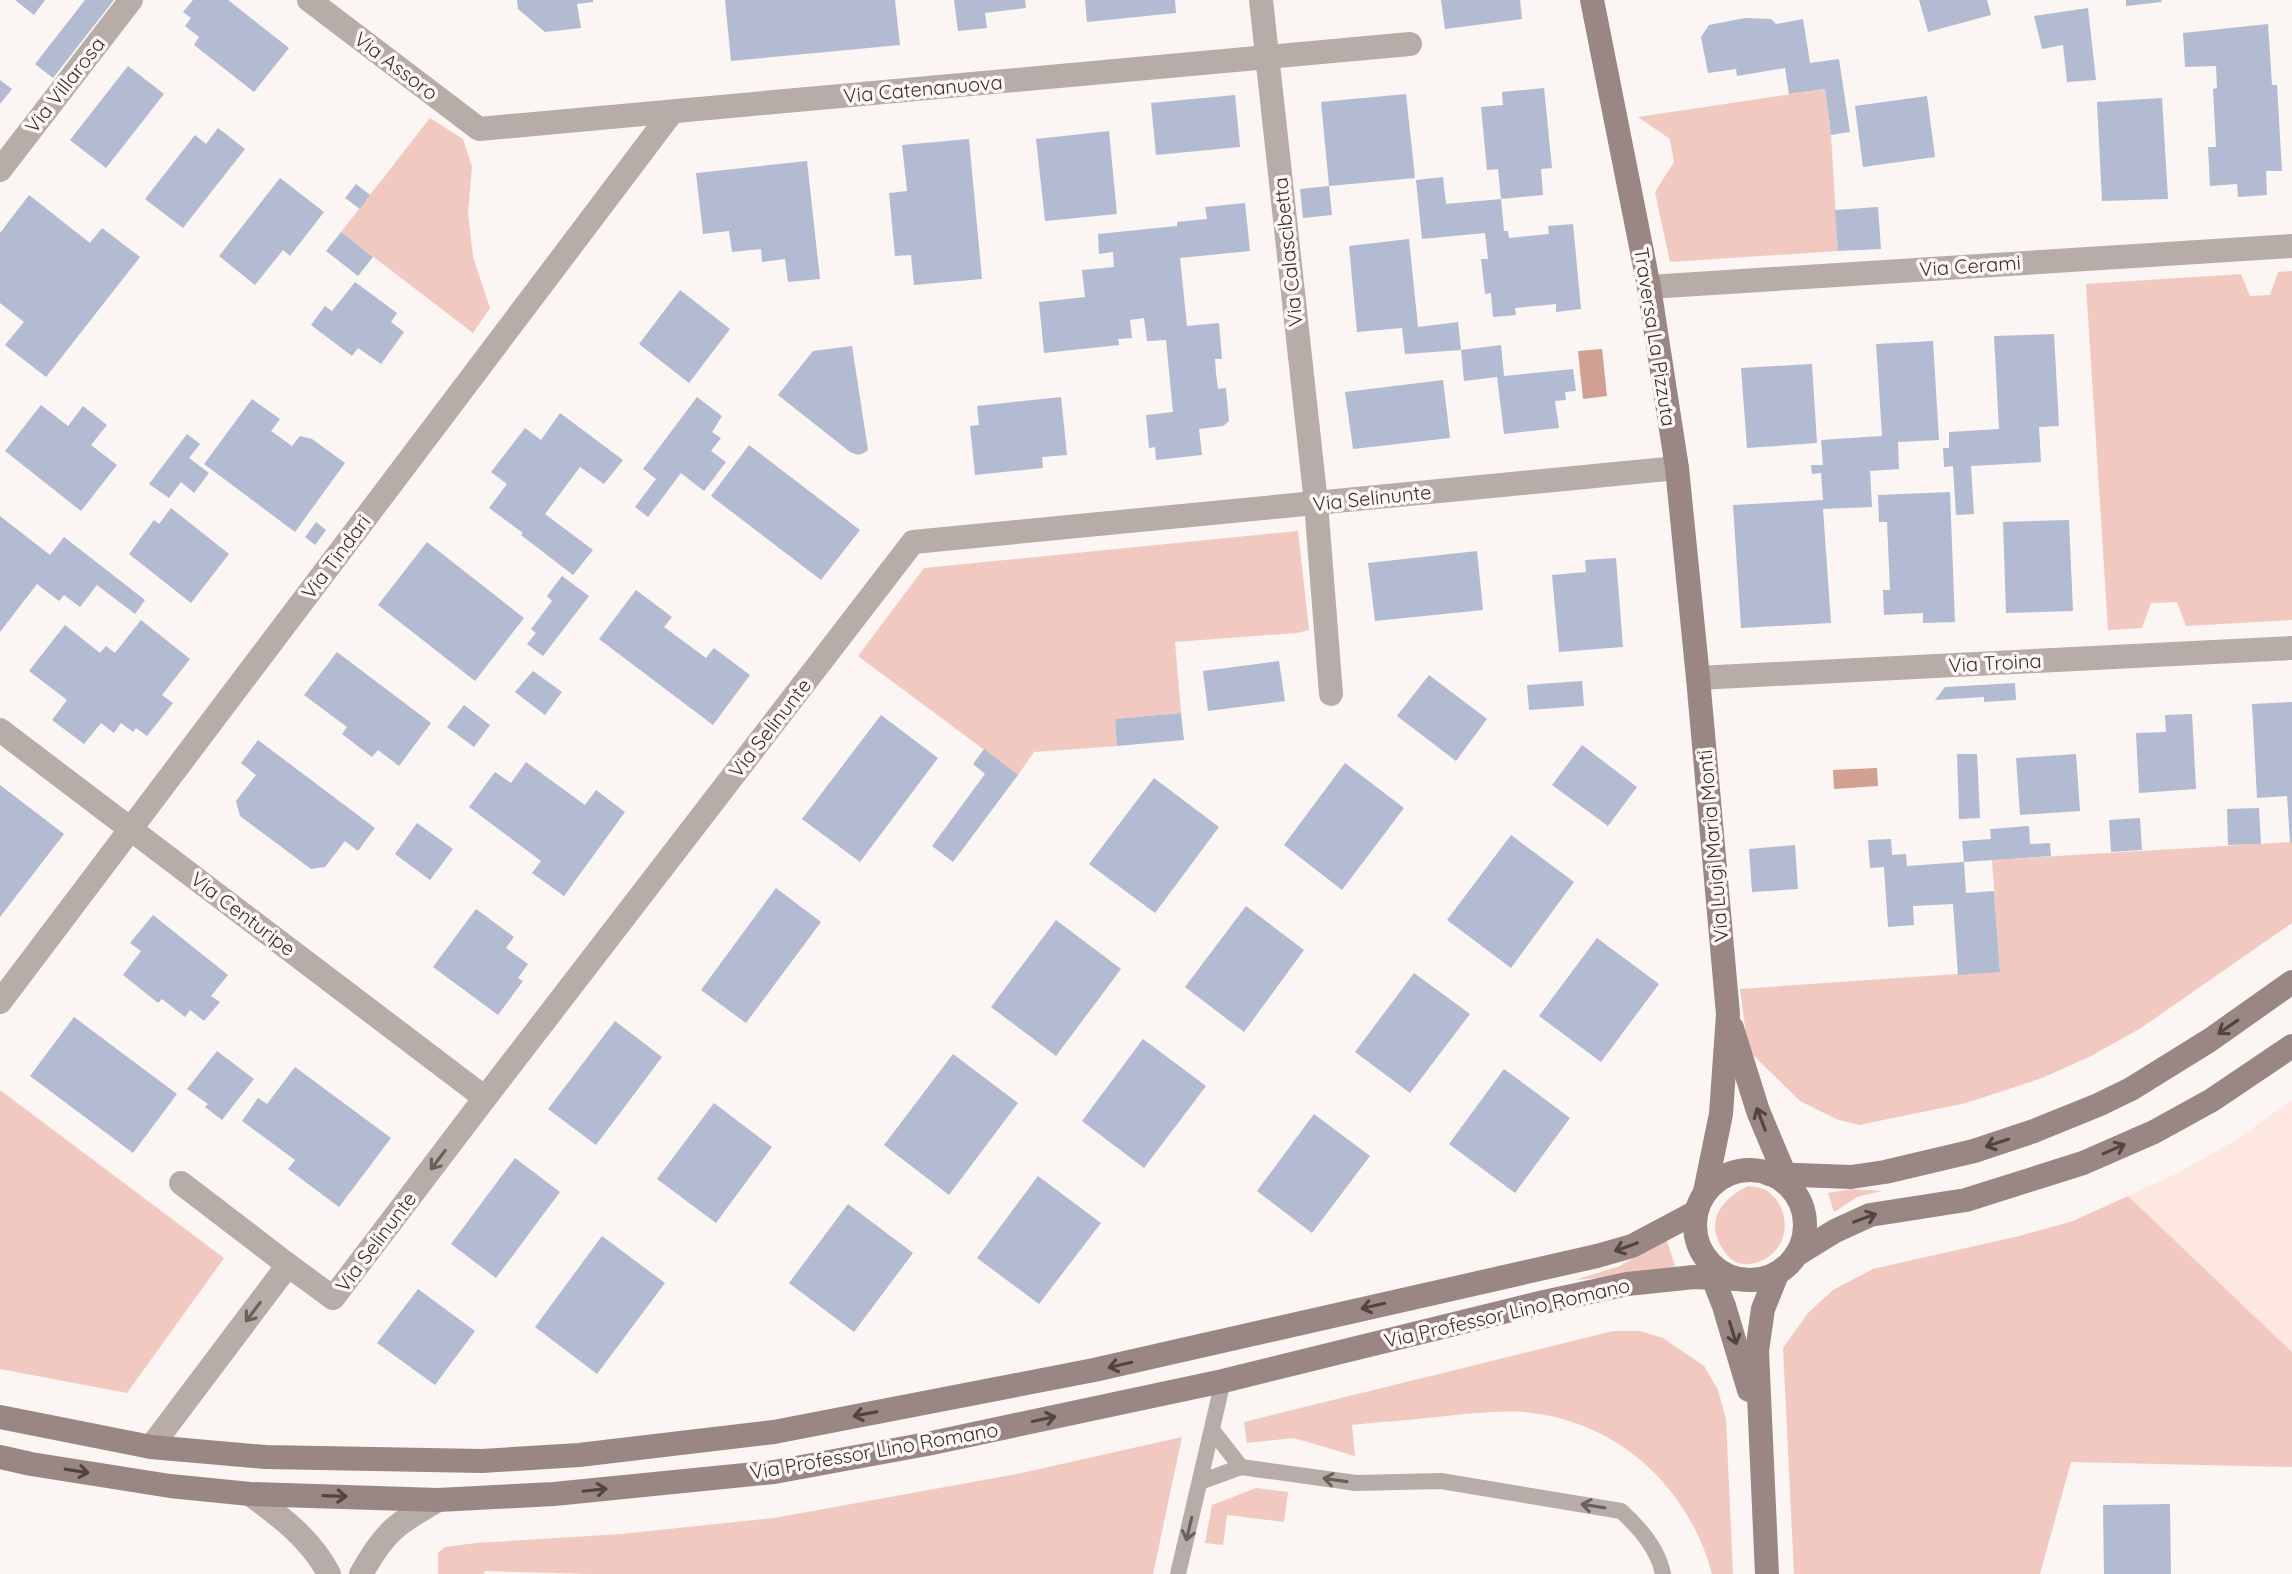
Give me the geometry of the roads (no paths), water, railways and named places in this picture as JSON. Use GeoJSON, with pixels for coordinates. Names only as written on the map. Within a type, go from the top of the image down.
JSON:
{"type":"FeatureCollection","features":[{"type":"Feature","properties":{"kind":"street","name":"Via Villarosa"},"geometry":{"type":"LineString","coordinates":[[0,170],[131,0]]}},
{"type":"Feature","properties":{"kind":"street","name":"Via Assoro"},"geometry":{"type":"LineString","coordinates":[[309,0],[445,103]]}},
{"type":"Feature","properties":{"kind":"street","name":"Via Calascibetta"},"geometry":{"type":"LineString","coordinates":[[1261,0],[1316,503],[1331,694]]}},
{"type":"Feature","properties":{"kind":"street","name":"Traversa La Pizzuta"},"geometry":{"type":"LineString","coordinates":[[1592,0],[1649,287],[1677,468],[1698,678]]}},
{"type":"Feature","properties":{"kind":"street","name":"Via Catenanuova"},"geometry":{"type":"LineString","coordinates":[[445,103],[479,129],[1410,44]]}},
{"type":"Feature","properties":{"kind":"street","name":"Via Tindari"},"geometry":{"type":"LineString","coordinates":[[0,1002],[672,112]]}},
{"type":"Feature","properties":{"kind":"street","name":"Via Cerami"},"geometry":{"type":"LineString","coordinates":[[1649,287],[2292,246]]}},
{"type":"Feature","properties":{"kind":"street","name":"Via Selinunte"},"geometry":{"type":"LineString","coordinates":[[288,1265],[333,1298],[913,542],[1677,468]]}},
{"type":"Feature","properties":{"kind":"street","name":"Via Troina"},"geometry":{"type":"LineString","coordinates":[[1698,678],[2292,648]]}},
{"type":"Feature","properties":{"kind":"street","name":"Via Luigi Maria Monti"},"geometry":{"type":"LineString","coordinates":[[1698,678],[1728,1014]]}},
{"type":"Feature","properties":{"kind":"street","name":"Via Centuripe"},"geometry":{"type":"LineString","coordinates":[[0,730],[485,1098]]}},
{"type":"Feature","properties":{"kind":"street"},"geometry":{"type":"LineString","coordinates":[[1701,1202],[1715,1182],[1742,1170],[1782,1179],[1851,1177],[1974,1151],[2034,1131],[2131,1089],[2210,1040],[2292,982]]}},
{"type":"Feature","properties":{"kind":"street"},"geometry":{"type":"LineString","coordinates":[[1728,1014],[1782,1179],[1800,1202],[1805,1229],[1796,1255]]}},
{"type":"Feature","properties":{"kind":"street"},"geometry":{"type":"LineString","coordinates":[[1728,1014],[1721,1114],[1694,1229],[1698,1245],[1719,1272],[1762,1439]]}},
{"type":"Feature","properties":{"kind":"street"},"geometry":{"type":"LineString","coordinates":[[1719,1272],[1749,1281],[1763,1279],[1777,1274],[1796,1255],[1835,1231],[1870,1215],[1966,1200],[2083,1163],[2154,1132],[2212,1100],[2292,1046]]}},
{"type":"Feature","properties":{"kind":"street"},"geometry":{"type":"LineString","coordinates":[[151,1447],[288,1265],[181,1183]]}},
{"type":"Feature","properties":{"kind":"street","name":"Via Professor Lino Romano"},"geometry":{"type":"LineString","coordinates":[[0,1417],[151,1447],[265,1457],[482,1461],[579,1455],[774,1432],[1094,1370],[1597,1256],[1632,1246],[1701,1202]]}},
{"type":"Feature","properties":{"kind":"street","name":"Via Professor Lino Romano"},"geometry":{"type":"LineString","coordinates":[[0,1457],[170,1486],[250,1494],[438,1500],[554,1494],[774,1472],[927,1444],[1223,1381],[1613,1287],[1719,1272]]}},
{"type":"Feature","properties":{"kind":"street"},"geometry":{"type":"LineString","coordinates":[[1767,1574],[1757,1351],[1763,1309],[1777,1274]]}},
{"type":"Feature","properties":{"kind":"street"},"geometry":{"type":"LineString","coordinates":[[250,1494],[293,1527],[329,1574]]}},
{"type":"Feature","properties":{"kind":"street"},"geometry":{"type":"LineString","coordinates":[[361,1574],[380,1541],[398,1523],[438,1500]]}},
{"type":"Feature","properties":{"kind":"lane"},"geometry":{"type":"LineString","coordinates":[[1178,1574],[1223,1381]]}},
{"type":"Feature","properties":{"kind":"lane"},"geometry":{"type":"LineString","coordinates":[[1212,1430],[1241,1467]]}},
{"type":"Feature","properties":{"kind":"lane"},"geometry":{"type":"LineString","coordinates":[[1200,1482],[1241,1467],[1356,1483],[1441,1481],[1621,1511],[1638,1526],[1661,1564],[1663,1574]]}}]}
